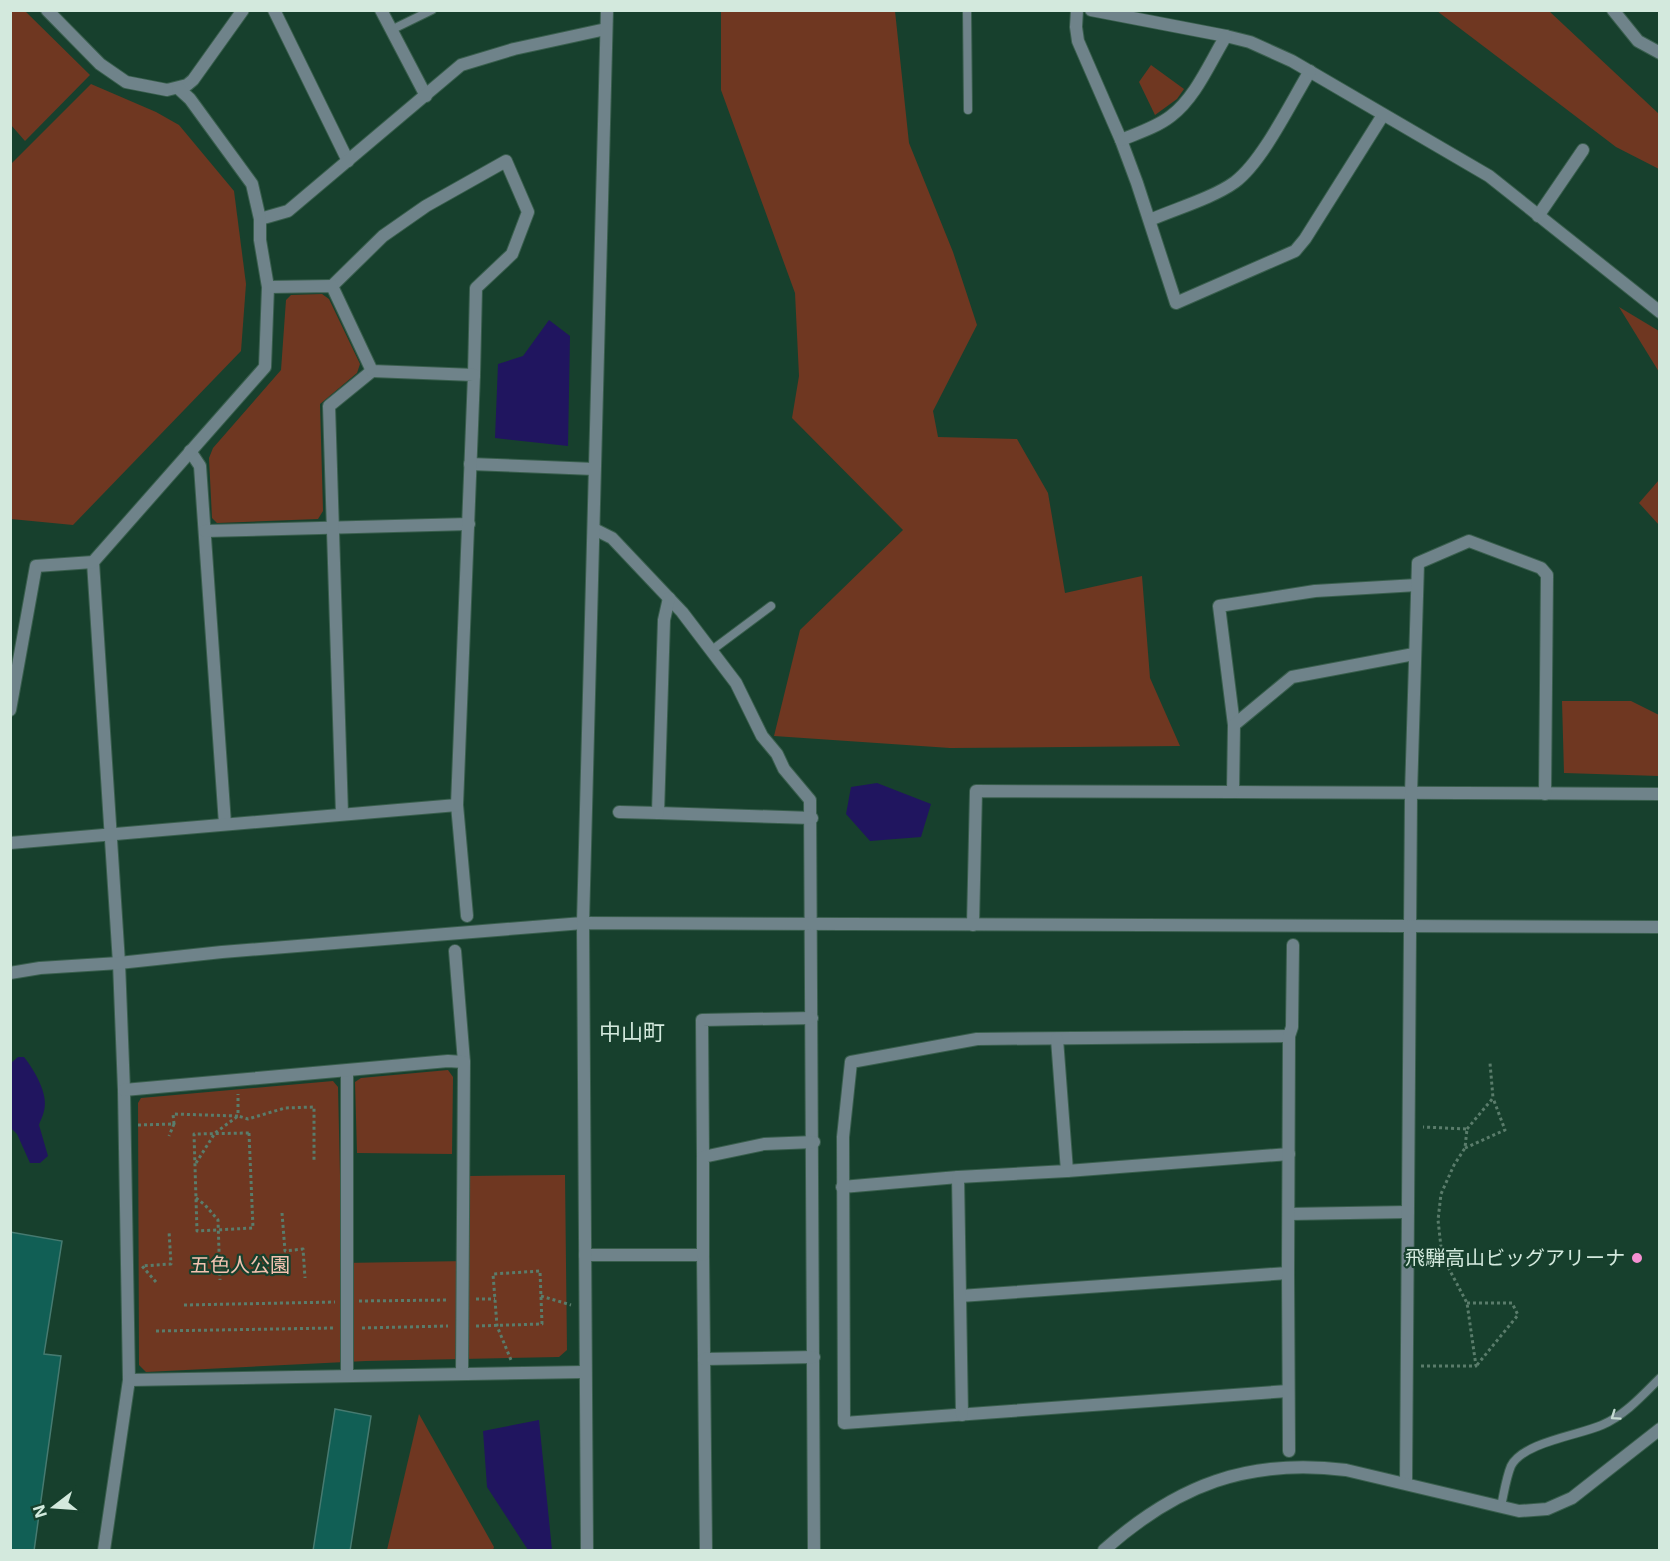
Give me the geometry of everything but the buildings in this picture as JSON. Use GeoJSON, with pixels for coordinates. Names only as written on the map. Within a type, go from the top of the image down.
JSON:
{"type":"FeatureCollection","features":[{"type":"Feature","properties":{"kind":"street"},"geometry":{"type":"LineString","coordinates":[[47,10],[100,64],[119,78],[126,82],[167,90],[178,88],[193,80],[243,10]]}},
{"type":"Feature","properties":{"kind":"street"},"geometry":{"type":"LineString","coordinates":[[274,10],[348,161]]}},
{"type":"Feature","properties":{"kind":"street"},"geometry":{"type":"LineString","coordinates":[[381,10],[426,96]]}},
{"type":"Feature","properties":{"kind":"street"},"geometry":{"type":"LineString","coordinates":[[587,1551],[584,1372],[586,1311],[583,923],[607,10]]}},
{"type":"Feature","properties":{"kind":"street"},"geometry":{"type":"LineString","coordinates":[[1077,10],[1078,41],[1121,140],[1150,220],[1176,303],[1295,250],[1305,239],[1383,115]]}},
{"type":"Feature","properties":{"kind":"street"},"geometry":{"type":"LineString","coordinates":[[1091,10],[1226,36],[1271,50],[1310,70],[1489,176],[1659,312]]}},
{"type":"Feature","properties":{"kind":"street"},"geometry":{"type":"LineString","coordinates":[[1613,10],[1638,41],[1659,53]]}},
{"type":"Feature","properties":{"kind":"street"},"geometry":{"type":"LineString","coordinates":[[260,219],[288,211],[461,65],[514,49],[606,29]]}},
{"type":"Feature","properties":{"kind":"street"},"geometry":{"type":"LineString","coordinates":[[1121,140],[1160,123],[1182,107],[1226,36]]}},
{"type":"Feature","properties":{"kind":"street"},"geometry":{"type":"LineString","coordinates":[[1150,220],[1220,190],[1245,173],[1257,158],[1310,70]]}},
{"type":"Feature","properties":{"kind":"street"},"geometry":{"type":"LineString","coordinates":[[10,711],[36,566],[93,561],[265,367],[268,287],[260,240],[260,219],[252,184],[190,99],[178,88]]}},
{"type":"Feature","properties":{"kind":"street"},"geometry":{"type":"LineString","coordinates":[[1538,216],[1583,150]]}},
{"type":"Feature","properties":{"kind":"street"},"geometry":{"type":"LineString","coordinates":[[268,287],[332,286],[383,236],[426,206],[506,161],[528,212],[512,254],[476,288],[457,805],[467,916]]}},
{"type":"Feature","properties":{"kind":"street"},"geometry":{"type":"LineString","coordinates":[[332,286],[372,371]]}},
{"type":"Feature","properties":{"kind":"street"},"geometry":{"type":"LineString","coordinates":[[342,814],[331,527],[329,406],[372,371],[474,375]]}},
{"type":"Feature","properties":{"kind":"street"},"geometry":{"type":"LineString","coordinates":[[190,451],[200,466],[225,824]]}},
{"type":"Feature","properties":{"kind":"street"},"geometry":{"type":"LineString","coordinates":[[470,464],[594,469]]}},
{"type":"Feature","properties":{"kind":"street"},"geometry":{"type":"LineString","coordinates":[[206,531],[469,524]]}},
{"type":"Feature","properties":{"kind":"street"},"geometry":{"type":"LineString","coordinates":[[594,529],[612,538],[669,598],[712,650],[736,683],[762,736],[777,754],[784,769],[810,800],[814,1142],[814,1551]]}},
{"type":"Feature","properties":{"kind":"street"},"geometry":{"type":"LineString","coordinates":[[1406,1484],[1411,794],[1418,563],[1469,541],[1541,568],[1547,575],[1545,794]]}},
{"type":"Feature","properties":{"kind":"street"},"geometry":{"type":"LineString","coordinates":[[93,561],[119,963],[125,1126],[129,1380],[104,1551]]}},
{"type":"Feature","properties":{"kind":"street"},"geometry":{"type":"LineString","coordinates":[[1233,792],[1234,724],[1219,606],[1315,591],[1417,585]]}},
{"type":"Feature","properties":{"kind":"street"},"geometry":{"type":"LineString","coordinates":[[658,813],[664,620],[669,598]]}},
{"type":"Feature","properties":{"kind":"street"},"geometry":{"type":"LineString","coordinates":[[1234,724],[1292,677],[1414,654]]}},
{"type":"Feature","properties":{"kind":"street"},"geometry":{"type":"LineString","coordinates":[[973,925],[976,791],[1659,794]]}},
{"type":"Feature","properties":{"kind":"street"},"geometry":{"type":"LineString","coordinates":[[10,843],[457,805]]}},
{"type":"Feature","properties":{"kind":"street"},"geometry":{"type":"LineString","coordinates":[[619,812],[812,818]]}},
{"type":"Feature","properties":{"kind":"street"},"geometry":{"type":"LineString","coordinates":[[10,973],[40,968],[119,963],[222,952],[583,923],[1659,927]]}},
{"type":"Feature","properties":{"kind":"street"},"geometry":{"type":"LineString","coordinates":[[1289,1452],[1289,1035],[1292,1027],[1293,945]]}},
{"type":"Feature","properties":{"kind":"street"},"geometry":{"type":"LineString","coordinates":[[455,951],[464,1062],[462,1374]]}},
{"type":"Feature","properties":{"kind":"street"},"geometry":{"type":"LineString","coordinates":[[706,1551],[702,1020],[812,1018]]}},
{"type":"Feature","properties":{"kind":"street"},"geometry":{"type":"LineString","coordinates":[[1288,1392],[844,1424],[842,1187],[843,1137],[851,1062],[977,1039],[1289,1035]]}},
{"type":"Feature","properties":{"kind":"street"},"geometry":{"type":"LineString","coordinates":[[1057,1038],[1066,1171]]}},
{"type":"Feature","properties":{"kind":"street"},"geometry":{"type":"LineString","coordinates":[[124,1090],[448,1061],[464,1062]]}},
{"type":"Feature","properties":{"kind":"street"},"geometry":{"type":"LineString","coordinates":[[347,1071],[347,1376]]}},
{"type":"Feature","properties":{"kind":"street"},"geometry":{"type":"LineString","coordinates":[[704,1157],[764,1144],[814,1142]]}},
{"type":"Feature","properties":{"kind":"street"},"geometry":{"type":"LineString","coordinates":[[842,1187],[1289,1154]]}},
{"type":"Feature","properties":{"kind":"street"},"geometry":{"type":"LineString","coordinates":[[958,1177],[962,1415]]}},
{"type":"Feature","properties":{"kind":"street"},"geometry":{"type":"LineString","coordinates":[[1289,1214],[1408,1212]]}},
{"type":"Feature","properties":{"kind":"street"},"geometry":{"type":"LineString","coordinates":[[585,1255],[703,1255]]}},
{"type":"Feature","properties":{"kind":"street"},"geometry":{"type":"LineString","coordinates":[[960,1296],[1288,1273]]}},
{"type":"Feature","properties":{"kind":"street"},"geometry":{"type":"LineString","coordinates":[[704,1359],[814,1357]]}},
{"type":"Feature","properties":{"kind":"street"},"geometry":{"type":"LineString","coordinates":[[129,1380],[584,1372]]}},
{"type":"Feature","properties":{"kind":"street"},"geometry":{"type":"LineString","coordinates":[[1104,1551],[1137,1522],[1199,1486],[1239,1475],[1283,1467],[1346,1470],[1519,1511],[1547,1509],[1559,1505],[1579,1492],[1659,1429]]}},
{"type":"Feature","properties":{"kind":"lane"},"geometry":{"type":"LineString","coordinates":[[391,30],[432,10]]}},
{"type":"Feature","properties":{"kind":"lane"},"geometry":{"type":"LineString","coordinates":[[967,10],[968,110]]}},
{"type":"Feature","properties":{"kind":"lane"},"geometry":{"type":"LineString","coordinates":[[712,650],[771,606]]}},
{"type":"Feature","properties":{"kind":"lane"},"geometry":{"type":"LineString","coordinates":[[1501,1506],[1512,1465],[1517,1458],[1535,1447],[1604,1424],[1635,1403],[1659,1378]]}},
{"type":"Feature","properties":{"kind":"path"},"geometry":{"type":"LineString","coordinates":[[1465,1149],[1505,1130],[1493,1098],[1490,1062]]}},
{"type":"Feature","properties":{"kind":"path"},"geometry":{"type":"LineString","coordinates":[[238,1081],[238,1116]]}},
{"type":"Feature","properties":{"kind":"path"},"geometry":{"type":"LineString","coordinates":[[1476,1366],[1467,1304],[1447,1265],[1441,1247],[1438,1220],[1441,1194],[1454,1165],[1465,1149],[1467,1129],[1493,1098]]}},
{"type":"Feature","properties":{"kind":"path"},"geometry":{"type":"LineString","coordinates":[[169,1136],[174,1124],[173,1114],[238,1116],[248,1119],[285,1108],[314,1107],[314,1161]]}},
{"type":"Feature","properties":{"kind":"path"},"geometry":{"type":"LineString","coordinates":[[195,1165],[215,1133],[238,1116]]}},
{"type":"Feature","properties":{"kind":"path"},"geometry":{"type":"LineString","coordinates":[[125,1126],[174,1124]]}},
{"type":"Feature","properties":{"kind":"path"},"geometry":{"type":"LineString","coordinates":[[1422,1127],[1467,1129]]}},
{"type":"Feature","properties":{"kind":"path"},"geometry":{"type":"LineString","coordinates":[[249,1133],[254,1228],[197,1231],[195,1165],[194,1134],[249,1133]]}},
{"type":"Feature","properties":{"kind":"path"},"geometry":{"type":"LineString","coordinates":[[196,1198],[218,1220],[220,1280]]}},
{"type":"Feature","properties":{"kind":"path"},"geometry":{"type":"LineString","coordinates":[[282,1213],[285,1251],[303,1249],[305,1278]]}},
{"type":"Feature","properties":{"kind":"path"},"geometry":{"type":"LineString","coordinates":[[156,1282],[142,1266],[171,1264],[169,1231]]}},
{"type":"Feature","properties":{"kind":"path"},"geometry":{"type":"LineString","coordinates":[[473,1326],[496,1326],[542,1324],[540,1271],[493,1274],[496,1326],[517,1373]]}},
{"type":"Feature","properties":{"kind":"path"},"geometry":{"type":"LineString","coordinates":[[541,1296],[586,1311]]}},
{"type":"Feature","properties":{"kind":"path"},"geometry":{"type":"LineString","coordinates":[[1421,1366],[1476,1366],[1518,1316],[1512,1303],[1467,1304]]}},
{"type":"Feature","properties":{"kind":"path"},"geometry":{"type":"LineString","coordinates":[[356,1328],[450,1326]]}},
{"type":"Feature","properties":{"kind":"path"},"geometry":{"type":"LineString","coordinates":[[156,1331],[344,1328]]}},
{"type":"Feature","properties":{"kind":"green space"},"geometry":{"type":"Polygon","coordinates":[[[11,10],[25,11],[90,75],[25,141],[11,125],[11,10]]]}},
{"type":"Feature","properties":{"kind":"green space"},"geometry":{"type":"Polygon","coordinates":[[[721,11],[895,11],[909,143],[953,252],[977,325],[933,411],[938,437],[1017,439],[1048,493],[1065,593],[1142,576],[1150,678],[1180,746],[950,748],[774,736],[800,630],[903,530],[792,418],[799,376],[795,293],[721,90],[721,11]]]}},
{"type":"Feature","properties":{"kind":"green space"},"geometry":{"type":"Polygon","coordinates":[[[1437,11],[1549,11],[1659,114],[1659,169],[1616,147],[1437,11]]]}},
{"type":"Feature","properties":{"kind":"green space"},"geometry":{"type":"Polygon","coordinates":[[[1151,65],[1184,89],[1177,99],[1155,115],[1139,82],[1151,65]]]}},
{"type":"Feature","properties":{"kind":"green space"},"geometry":{"type":"Polygon","coordinates":[[[91,84],[156,112],[179,125],[234,191],[246,284],[241,351],[73,525],[11,519],[11,164],[91,84]]]}},
{"type":"Feature","properties":{"kind":"green space"},"geometry":{"type":"Polygon","coordinates":[[[322,294],[329,299],[360,364],[357,373],[320,404],[323,511],[318,519],[217,523],[212,518],[209,458],[213,448],[281,370],[286,300],[291,295],[322,294]]]}},
{"type":"Feature","properties":{"kind":"green space"},"geometry":{"type":"Polygon","coordinates":[[[1619,307],[1659,331],[1659,372],[1619,307]]]}},
{"type":"Feature","properties":{"kind":"green space"},"geometry":{"type":"Polygon","coordinates":[[[1659,480],[1660,525],[1639,503],[1659,480]]]}},
{"type":"Feature","properties":{"kind":"green space"},"geometry":{"type":"Polygon","coordinates":[[[1562,701],[1631,701],[1659,715],[1659,776],[1564,773],[1562,701]]]}},
{"type":"Feature","properties":{"kind":"green space"},"geometry":{"type":"Polygon","coordinates":[[[448,1070],[453,1077],[452,1154],[357,1153],[355,1082],[361,1078],[448,1070]]]}},
{"type":"Feature","properties":{"kind":"green space","name":"五色人公園"},"geometry":{"type":"Polygon","coordinates":[[[333,1081],[338,1087],[342,1263],[468,1261],[469,1176],[565,1175],[567,1350],[559,1357],[366,1361],[146,1372],[139,1365],[138,1103],[141,1098],[333,1081]]]}},
{"type":"Feature","properties":{"kind":"green space"},"geometry":{"type":"Polygon","coordinates":[[[419,1414],[494,1547],[493,1550],[387,1550],[419,1414]]]}},
{"type":"Feature","properties":{"kind":"shaded area"},"geometry":{"type":"Polygon","coordinates":[[[549,320],[570,336],[568,446],[495,438],[498,364],[523,356],[549,320]]]}},
{"type":"Feature","properties":{"kind":"shaded area"},"geometry":{"type":"Polygon","coordinates":[[[877,783],[931,804],[921,837],[870,841],[846,814],[851,787],[877,783]]]}},
{"type":"Feature","properties":{"kind":"shaded area"},"geometry":{"type":"Polygon","coordinates":[[[18,1057],[24,1057],[43,1090],[45,1104],[39,1125],[48,1156],[40,1163],[30,1163],[17,1134],[11,1128],[11,1063],[18,1057]]]}},
{"type":"Feature","properties":{"kind":"shaded area"},"geometry":{"type":"Polygon","coordinates":[[[539,1420],[552,1550],[528,1550],[487,1487],[483,1431],[539,1420]]]}},
{"type":"Feature","properties":{"kind":"place","name":"飛騨高山ビッグアリーナ"},"geometry":{"type":"Point","coordinates":[1637,1258]}},
{"type":"Feature","properties":{"kind":"district","name":"中山町"},"geometry":{"type":"Point","coordinates":[632,1032]}}]}
